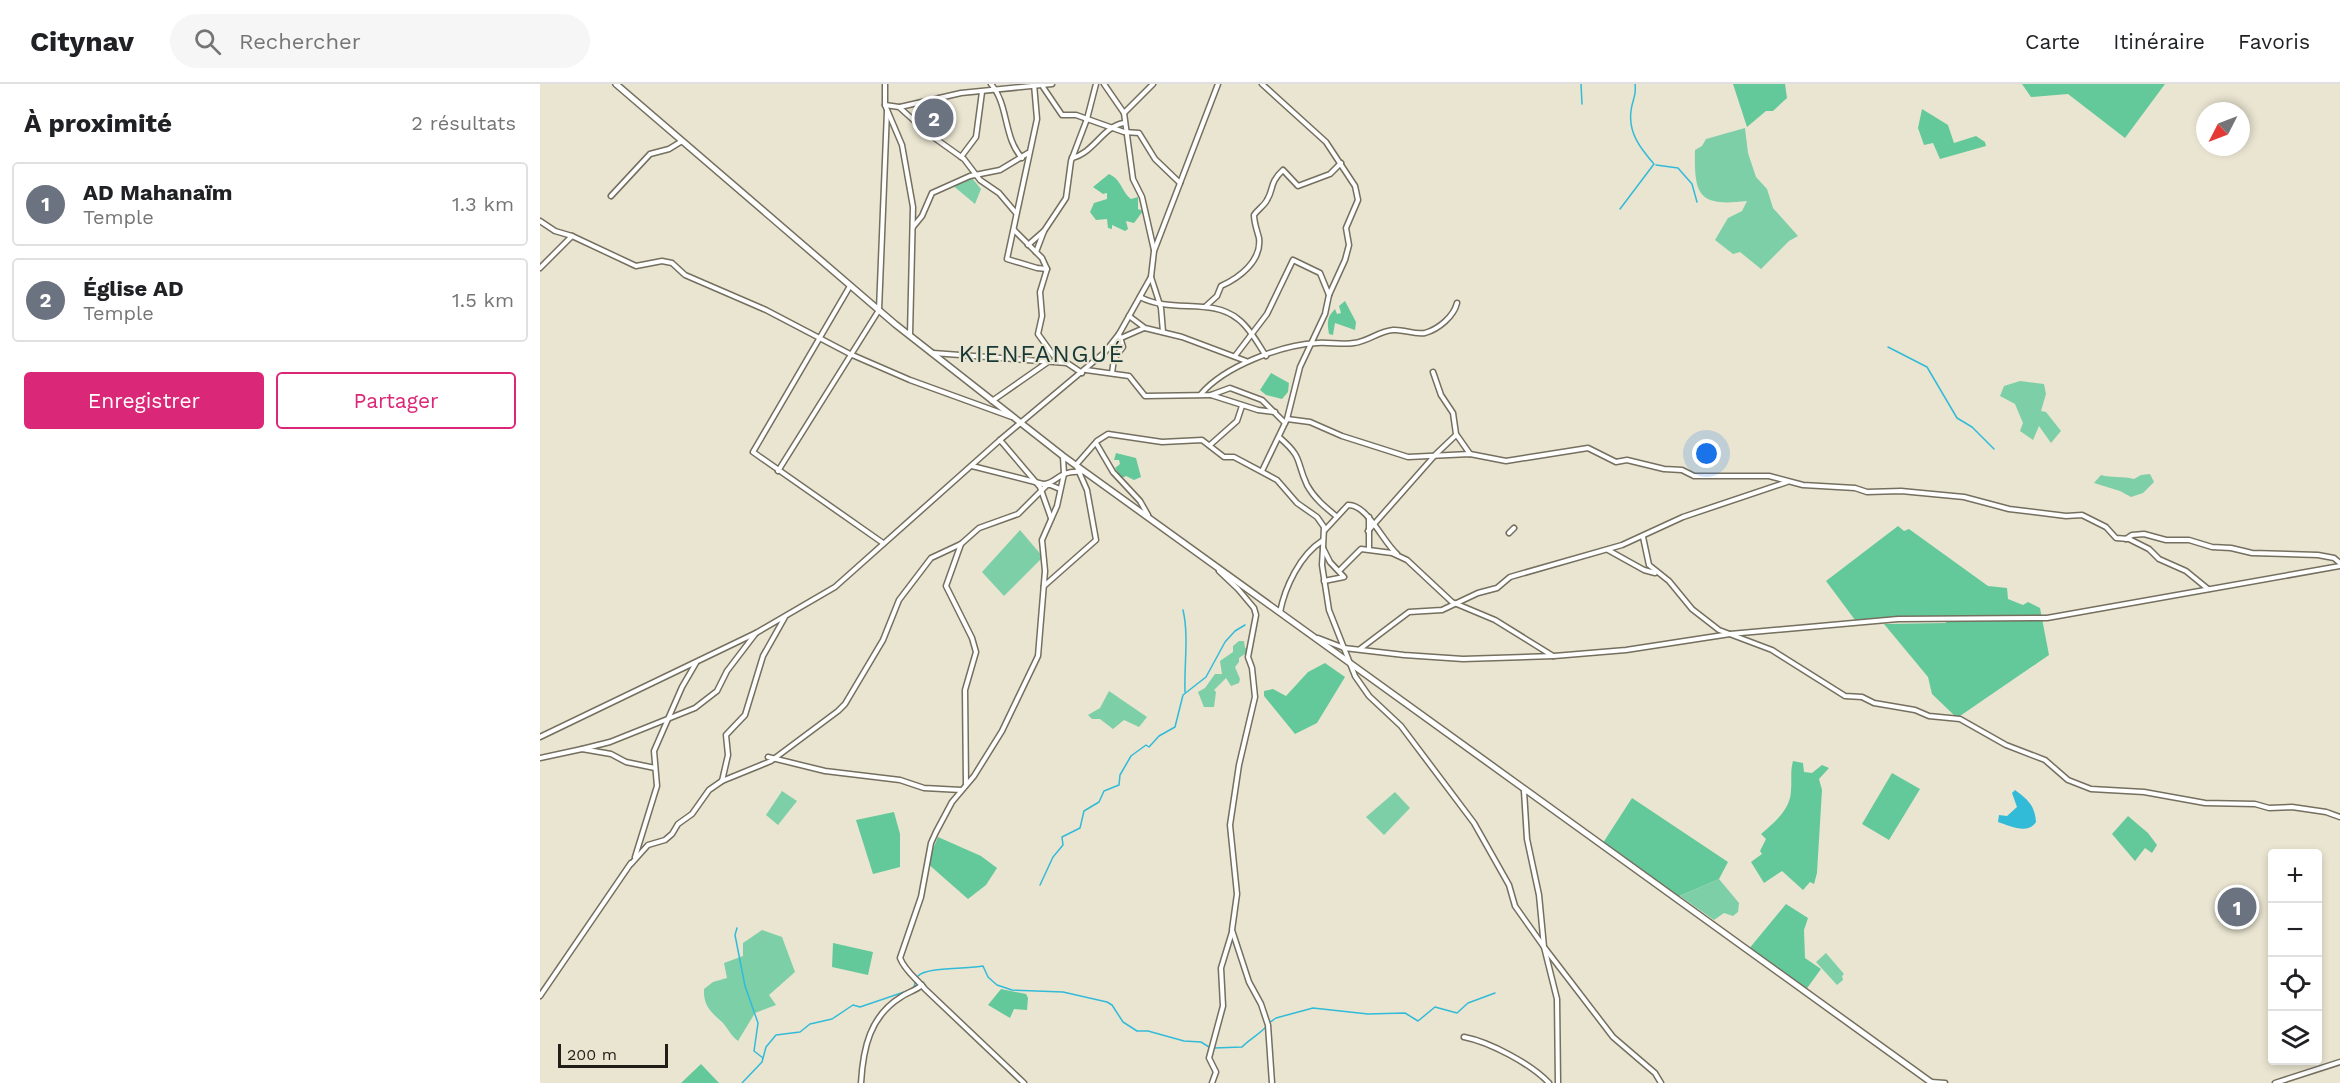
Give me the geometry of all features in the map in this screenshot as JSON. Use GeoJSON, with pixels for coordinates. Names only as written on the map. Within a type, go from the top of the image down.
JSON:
{"type":"FeatureCollection","features":[{"type":"Feature","properties":{"kind":"main road"},"geometry":{"type":"LineString","coordinates":[[616,84],[910,336],[1083,472],[1148,516],[1931,1083]]}},
{"type":"Feature","properties":{"kind":"street"},"geometry":{"type":"LineString","coordinates":[[885,84],[885,105],[902,145],[913,207],[910,336]]}},
{"type":"Feature","properties":{"kind":"street"},"geometry":{"type":"LineString","coordinates":[[991,84],[1003,106],[1011,142],[1023,158]]}},
{"type":"Feature","properties":{"kind":"street"},"geometry":{"type":"LineString","coordinates":[[885,105],[899,107],[961,93],[996,91],[1034,85],[1043,87],[1052,84]]}},
{"type":"Feature","properties":{"kind":"street"},"geometry":{"type":"LineString","coordinates":[[1036,252],[1044,231],[1066,198],[1072,158],[1088,119],[1096,84]]}},
{"type":"Feature","properties":{"kind":"street"},"geometry":{"type":"LineString","coordinates":[[1104,84],[1124,113],[1124,132],[1133,178],[1142,197],[1154,251]]}},
{"type":"Feature","properties":{"kind":"street"},"geometry":{"type":"LineString","coordinates":[[1124,113],[1153,84]]}},
{"type":"Feature","properties":{"kind":"street"},"geometry":{"type":"LineString","coordinates":[[540,736],[756,633],[836,587],[1020,422],[1084,371],[1120,336],[1151,277],[1154,251],[1218,84]]}},
{"type":"Feature","properties":{"kind":"street"},"geometry":{"type":"LineString","coordinates":[[1262,471],[1286,421],[1300,367],[1325,314],[1329,295],[1345,260],[1350,241],[1346,228],[1358,200],[1357,189],[1341,163],[1312,128],[1263,84]]}},
{"type":"Feature","properties":{"kind":"street"},"geometry":{"type":"LineString","coordinates":[[1034,85],[1037,119],[1007,259],[1037,268],[1047,268]]}},
{"type":"Feature","properties":{"kind":"street"},"geometry":{"type":"LineString","coordinates":[[1043,87],[1060,114],[1076,115],[1124,132],[1137,132],[1142,136],[1155,159],[1180,183]]}},
{"type":"Feature","properties":{"kind":"street"},"geometry":{"type":"LineString","coordinates":[[961,157],[976,137],[982,92]]}},
{"type":"Feature","properties":{"kind":"street"},"geometry":{"type":"LineString","coordinates":[[899,107],[929,134],[961,157],[975,175],[999,194],[1017,213]]}},
{"type":"Feature","properties":{"kind":"street"},"geometry":{"type":"LineString","coordinates":[[778,471],[879,310],[887,111]]}},
{"type":"Feature","properties":{"kind":"street"},"geometry":{"type":"LineString","coordinates":[[1072,158],[1086,154],[1113,128],[1124,123]]}},
{"type":"Feature","properties":{"kind":"street"},"geometry":{"type":"LineString","coordinates":[[611,196],[650,154],[669,149],[682,141]]}},
{"type":"Feature","properties":{"kind":"street"},"geometry":{"type":"LineString","coordinates":[[913,227],[922,216],[929,195],[952,182],[1000,170],[1023,158],[1029,152]]}},
{"type":"Feature","properties":{"kind":"street"},"geometry":{"type":"LineString","coordinates":[[1206,306],[1217,296],[1221,286],[1236,280],[1252,263],[1259,240],[1254,215],[1267,200],[1270,186],[1282,170],[1298,186],[1330,174],[1341,163]]}},
{"type":"Feature","properties":{"kind":"street"},"geometry":{"type":"LineString","coordinates":[[540,221],[555,231],[572,236],[636,266],[662,261],[672,263],[685,275],[766,310],[850,354],[910,380],[1015,418]]}},
{"type":"Feature","properties":{"kind":"street"},"geometry":{"type":"LineString","coordinates":[[1014,230],[1036,252],[1047,268]]}},
{"type":"Feature","properties":{"kind":"street"},"geometry":{"type":"LineString","coordinates":[[1028,245],[1044,231]]}},
{"type":"Feature","properties":{"kind":"street"},"geometry":{"type":"LineString","coordinates":[[540,268],[572,236]]}},
{"type":"Feature","properties":{"kind":"street"},"geometry":{"type":"LineString","coordinates":[[1235,356],[1267,314],[1293,260],[1319,272],[1329,295]]}},
{"type":"Feature","properties":{"kind":"street"},"geometry":{"type":"LineString","coordinates":[[1047,268],[1040,292],[1042,316],[1038,334],[1053,355],[1084,371],[1112,373],[1133,378],[1136,388],[1145,396],[1211,395],[1242,406],[1275,412]]}},
{"type":"Feature","properties":{"kind":"street"},"geometry":{"type":"LineString","coordinates":[[1151,277],[1161,306],[1163,332]]}},
{"type":"Feature","properties":{"kind":"street"},"geometry":{"type":"LineString","coordinates":[[850,286],[754,448],[756,456],[883,543]]}},
{"type":"Feature","properties":{"kind":"street"},"geometry":{"type":"LineString","coordinates":[[1140,297],[1161,306],[1206,306],[1238,318],[1266,356]]}},
{"type":"Feature","properties":{"kind":"street"},"geometry":{"type":"LineString","coordinates":[[1201,394],[1221,376],[1247,361],[1309,344],[1358,343],[1391,329],[1424,333],[1442,324],[1454,313],[1457,303]]}},
{"type":"Feature","properties":{"kind":"street"},"geometry":{"type":"LineString","coordinates":[[1129,316],[1145,328],[1247,361]]}},
{"type":"Feature","properties":{"kind":"street"},"geometry":{"type":"LineString","coordinates":[[1120,336],[1145,328]]}},
{"type":"Feature","properties":{"kind":"street"},"geometry":{"type":"LineString","coordinates":[[1112,373],[1114,359],[1123,347],[1120,336]]}},
{"type":"Feature","properties":{"kind":"street"},"geometry":{"type":"LineString","coordinates":[[930,352],[1067,363]]}},
{"type":"Feature","properties":{"kind":"street"},"geometry":{"type":"LineString","coordinates":[[992,401],[1049,361]]}},
{"type":"Feature","properties":{"kind":"street"},"geometry":{"type":"LineString","coordinates":[[1433,372],[1441,394],[1452,410],[1456,435],[1470,454]]}},
{"type":"Feature","properties":{"kind":"street"},"geometry":{"type":"LineString","coordinates":[[1211,395],[1230,388],[1262,400],[1286,421],[1310,422],[1330,432],[1398,455],[1470,454],[1512,460],[1542,453],[1588,447],[1616,462],[1627,460],[1664,469],[1682,470],[1694,476],[1751,475],[1781,478],[1787,482]]}},
{"type":"Feature","properties":{"kind":"street"},"geometry":{"type":"LineString","coordinates":[[1210,445],[1237,421],[1242,406]]}},
{"type":"Feature","properties":{"kind":"street"},"geometry":{"type":"LineString","coordinates":[[1076,465],[1096,442],[1111,434],[1162,442],[1202,440],[1224,457],[1234,457],[1277,480],[1297,504],[1317,517],[1325,530]]}},
{"type":"Feature","properties":{"kind":"street"},"geometry":{"type":"LineString","coordinates":[[1368,531],[1436,454],[1456,435]]}},
{"type":"Feature","properties":{"kind":"street"},"geometry":{"type":"LineString","coordinates":[[1279,437],[1298,456],[1306,483],[1318,500],[1336,516]]}},
{"type":"Feature","properties":{"kind":"street"},"geometry":{"type":"LineString","coordinates":[[1000,440],[1042,492],[1051,519]]}},
{"type":"Feature","properties":{"kind":"street"},"geometry":{"type":"LineString","coordinates":[[1096,442],[1113,472],[1140,501],[1148,516]]}},
{"type":"Feature","properties":{"kind":"street"},"geometry":{"type":"LineString","coordinates":[[1024,1083],[921,985],[917,977],[907,971],[900,958],[921,897],[931,843],[961,790],[1007,723],[1038,656],[1045,561],[1042,540],[1057,506],[1064,472],[1063,456]]}},
{"type":"Feature","properties":{"kind":"street"},"geometry":{"type":"LineString","coordinates":[[971,465],[1060,489]]}},
{"type":"Feature","properties":{"kind":"street"},"geometry":{"type":"LineString","coordinates":[[631,864],[648,845],[665,840],[672,834],[678,824],[692,814],[701,798],[722,781],[759,768],[774,759],[845,704],[883,640],[899,600],[931,558],[961,544],[979,528],[1022,512],[1048,484],[1064,472],[1083,472],[1096,540],[1043,587]]}},
{"type":"Feature","properties":{"kind":"street"},"geometry":{"type":"LineString","coordinates":[[1359,650],[1406,613],[1435,612],[1478,593],[1497,588],[1510,577],[1608,549],[1642,537],[1683,517],[1787,482],[1855,488],[1867,492],[1901,491],[1964,496],[2009,509],[2066,516],[2082,514],[2106,527],[2116,538],[2126,539],[2149,549],[2156,556],[2186,571],[2208,590]]}},
{"type":"Feature","properties":{"kind":"street"},"geometry":{"type":"LineString","coordinates":[[1554,656],[1495,620],[1456,604],[1413,563],[1398,554],[1359,507],[1350,505],[1336,516],[1325,530],[1322,541],[1324,581],[1329,610],[1348,662],[1369,696],[1401,726],[1474,823],[1509,885],[1515,906],[1544,947],[1613,1037],[1655,1073],[1661,1083]]}},
{"type":"Feature","properties":{"kind":"street"},"geometry":{"type":"LineString","coordinates":[[1370,518],[1379,519]]}},
{"type":"Feature","properties":{"kind":"street"},"geometry":{"type":"LineString","coordinates":[[1369,549],[1370,518]]}},
{"type":"Feature","properties":{"kind":"street"},"geometry":{"type":"LineString","coordinates":[[1509,533],[1514,528]]}},
{"type":"Feature","properties":{"kind":"street"},"geometry":{"type":"LineString","coordinates":[[1312,635],[1342,647],[1359,650],[1463,659],[1554,656],[1626,650],[1730,634],[1898,619],[2047,618],[2331,567],[2340,563],[2334,558],[2318,555],[2252,553],[2198,544],[2189,540],[2166,540],[2144,534],[2132,535],[2126,539]]}},
{"type":"Feature","properties":{"kind":"street"},"geometry":{"type":"LineString","coordinates":[[1642,537],[1646,559],[1658,573],[1670,581],[1692,609],[1730,634],[1772,650],[1845,696],[1862,697],[1874,703],[1915,710],[1929,716],[1960,719],[2006,745],[2045,760],[2068,780],[2091,789],[2144,792],[2205,803],[2255,804],[2269,808],[2292,807],[2326,812],[2340,817]]}},
{"type":"Feature","properties":{"kind":"street"},"geometry":{"type":"LineString","coordinates":[[1280,612],[1294,575],[1309,552],[1322,541]]}},
{"type":"Feature","properties":{"kind":"street"},"geometry":{"type":"LineString","coordinates":[[961,544],[946,586],[972,638],[976,652],[965,690],[966,785]]}},
{"type":"Feature","properties":{"kind":"street"},"geometry":{"type":"LineString","coordinates":[[1323,548],[1344,577],[1324,581]]}},
{"type":"Feature","properties":{"kind":"street"},"geometry":{"type":"LineString","coordinates":[[1339,571],[1355,552],[1369,549],[1398,554]]}},
{"type":"Feature","properties":{"kind":"street"},"geometry":{"type":"LineString","coordinates":[[1608,549],[1644,570],[1658,573]]}},
{"type":"Feature","properties":{"kind":"street"},"geometry":{"type":"LineString","coordinates":[[1207,560],[1238,590],[1254,608],[1256,615],[1248,657],[1252,668],[1255,698],[1239,765],[1230,825],[1237,894],[1232,930],[1221,968],[1223,1006],[1209,1058],[1214,1082]]}},
{"type":"Feature","properties":{"kind":"street"},"geometry":{"type":"LineString","coordinates":[[722,781],[728,755],[726,735],[745,715],[763,656],[786,615]]}},
{"type":"Feature","properties":{"kind":"street"},"geometry":{"type":"LineString","coordinates":[[540,758],[610,742],[695,708],[717,691],[727,671],[756,633]]}},
{"type":"Feature","properties":{"kind":"street"},"geometry":{"type":"LineString","coordinates":[[540,996],[639,849],[657,786],[654,751],[682,687],[697,661]]}},
{"type":"Feature","properties":{"kind":"street"},"geometry":{"type":"LineString","coordinates":[[582,749],[611,754],[626,762],[656,768]]}},
{"type":"Feature","properties":{"kind":"street"},"geometry":{"type":"LineString","coordinates":[[768,757],[825,771],[900,780],[924,788],[961,790]]}},
{"type":"Feature","properties":{"kind":"street"},"geometry":{"type":"LineString","coordinates":[[1524,790],[1527,839],[1540,902],[1544,947],[1557,999],[1558,1083]]}},
{"type":"Feature","properties":{"kind":"street"},"geometry":{"type":"LineString","coordinates":[[1232,930],[1249,982],[1268,1025],[1272,1083]]}},
{"type":"Feature","properties":{"kind":"street"},"geometry":{"type":"LineString","coordinates":[[861,1083],[861,1065],[868,1034],[881,1013],[921,985]]}},
{"type":"Feature","properties":{"kind":"street"},"geometry":{"type":"LineString","coordinates":[[1464,1037],[1490,1045],[1540,1074],[1549,1083]]}},
{"type":"Feature","properties":{"kind":"street"},"geometry":{"type":"LineString","coordinates":[[2275,1083],[2340,1062]]}},
{"type":"Feature","properties":{"kind":"street"},"geometry":{"type":"LineString","coordinates":[[1931,1083],[1945,1083]]}},
{"type":"Feature","properties":{"kind":"green space"},"geometry":{"type":"Polygon","coordinates":[[[1733,84],[1785,84],[1787,98],[1773,111],[1766,111],[1747,127],[1733,84]]]}},
{"type":"Feature","properties":{"kind":"green space"},"geometry":{"type":"Polygon","coordinates":[[[2022,84],[2165,84],[2125,138],[2068,94],[2031,97],[2022,84]]]}},
{"type":"Feature","properties":{"kind":"green space"},"geometry":{"type":"Polygon","coordinates":[[[1922,109],[1948,125],[1954,143],[1976,136],[1985,142],[1986,146],[1940,159],[1933,143],[1924,145],[1918,128],[1922,109]]]}},
{"type":"Feature","properties":{"kind":"green space"},"geometry":{"type":"Polygon","coordinates":[[[1745,128],[1748,153],[1756,177],[1767,189],[1773,208],[1798,236],[1789,241],[1761,269],[1740,252],[1733,254],[1715,240],[1728,218],[1742,211],[1747,201],[1718,202],[1709,199],[1702,195],[1696,178],[1695,150],[1702,146],[1706,139],[1745,128]]]}},
{"type":"Feature","properties":{"kind":"green space"},"geometry":{"type":"Polygon","coordinates":[[[1109,174],[1117,179],[1131,199],[1138,197],[1138,209],[1143,211],[1134,223],[1126,221],[1128,229],[1125,231],[1112,225],[1112,229],[1108,228],[1107,219],[1096,220],[1090,212],[1094,203],[1107,199],[1107,193],[1103,194],[1093,187],[1109,174]]]}},
{"type":"Feature","properties":{"kind":"green space"},"geometry":{"type":"Polygon","coordinates":[[[971,177],[981,189],[975,204],[951,184],[971,177]]]}},
{"type":"Feature","properties":{"kind":"green space"},"geometry":{"type":"Polygon","coordinates":[[[1345,301],[1356,322],[1355,330],[1335,323],[1333,335],[1329,334],[1329,317],[1335,309],[1337,314],[1341,313],[1339,306],[1345,301]]]}},
{"type":"Feature","properties":{"kind":"green space"},"geometry":{"type":"Polygon","coordinates":[[[1271,373],[1289,383],[1288,392],[1282,399],[1266,395],[1260,390],[1271,373]]]}},
{"type":"Feature","properties":{"kind":"green space"},"geometry":{"type":"Polygon","coordinates":[[[2020,381],[2044,384],[2046,394],[2041,411],[2046,412],[2061,431],[2051,443],[2039,426],[2033,440],[2020,431],[2023,423],[2015,404],[2000,396],[2004,386],[2020,381]]]}},
{"type":"Feature","properties":{"kind":"green space"},"geometry":{"type":"Polygon","coordinates":[[[1116,453],[1136,458],[1141,477],[1134,480],[1126,476],[1122,478],[1115,468],[1120,464],[1119,460],[1114,460],[1116,453]]]}},
{"type":"Feature","properties":{"kind":"green space"},"geometry":{"type":"Polygon","coordinates":[[[2150,474],[2154,482],[2143,493],[2131,497],[2094,483],[2101,475],[2134,479],[2150,474]]]}},
{"type":"Feature","properties":{"kind":"green space"},"geometry":{"type":"Polygon","coordinates":[[[1898,526],[1904,531],[1909,529],[1988,586],[2007,588],[2008,599],[2023,605],[2028,602],[2040,608],[2049,655],[1957,718],[1932,694],[1928,677],[1884,624],[1946,623],[1946,621],[1912,619],[1858,624],[1826,581],[1898,526]]]}},
{"type":"Feature","properties":{"kind":"green space"},"geometry":{"type":"Polygon","coordinates":[[[1020,530],[1043,557],[1004,596],[982,572],[1020,530]]]}},
{"type":"Feature","properties":{"kind":"green space"},"geometry":{"type":"Polygon","coordinates":[[[1239,641],[1244,641],[1248,652],[1239,658],[1235,667],[1240,679],[1239,683],[1231,686],[1226,678],[1214,690],[1216,692],[1214,707],[1204,707],[1198,692],[1205,688],[1215,674],[1222,674],[1220,661],[1233,652],[1233,646],[1239,641]]]}},
{"type":"Feature","properties":{"kind":"green space"},"geometry":{"type":"Polygon","coordinates":[[[1325,663],[1345,677],[1317,723],[1295,734],[1264,696],[1264,691],[1273,689],[1286,696],[1308,672],[1325,663]]]}},
{"type":"Feature","properties":{"kind":"green space"},"geometry":{"type":"Polygon","coordinates":[[[1109,691],[1147,717],[1139,727],[1124,720],[1113,729],[1100,719],[1092,719],[1088,715],[1100,708],[1109,691]]]}},
{"type":"Feature","properties":{"kind":"green space"},"geometry":{"type":"Polygon","coordinates":[[[1793,761],[1803,763],[1804,772],[1812,773],[1822,765],[1829,768],[1819,779],[1822,790],[1817,873],[1814,884],[1810,882],[1803,890],[1782,871],[1764,883],[1751,862],[1762,854],[1760,851],[1766,839],[1761,834],[1781,815],[1788,803],[1793,761]]]}},
{"type":"Feature","properties":{"kind":"green space"},"geometry":{"type":"Polygon","coordinates":[[[1892,773],[1920,789],[1889,840],[1862,824],[1892,773]]]}},
{"type":"Feature","properties":{"kind":"green space"},"geometry":{"type":"Polygon","coordinates":[[[782,791],[797,801],[778,825],[766,815],[782,791]]]}},
{"type":"Feature","properties":{"kind":"green space"},"geometry":{"type":"Polygon","coordinates":[[[1395,792],[1410,808],[1384,835],[1366,817],[1395,792]]]}},
{"type":"Feature","properties":{"kind":"green space"},"geometry":{"type":"Polygon","coordinates":[[[1632,798],[1728,862],[1719,879],[1675,898],[1601,846],[1632,798]]]}},
{"type":"Feature","properties":{"kind":"green space"},"geometry":{"type":"Polygon","coordinates":[[[894,812],[900,834],[900,867],[873,874],[856,820],[894,812]]]}},
{"type":"Feature","properties":{"kind":"green space"},"geometry":{"type":"Polygon","coordinates":[[[2128,816],[2148,833],[2157,845],[2152,853],[2145,848],[2135,861],[2112,834],[2128,816]]]}},
{"type":"Feature","properties":{"kind":"green space"},"geometry":{"type":"Polygon","coordinates":[[[938,837],[981,856],[997,868],[986,885],[968,899],[927,863],[938,837]]]}},
{"type":"Feature","properties":{"kind":"green space"},"geometry":{"type":"Polygon","coordinates":[[[1719,879],[1739,903],[1738,912],[1733,916],[1724,913],[1714,920],[1680,896],[1719,879]]]}},
{"type":"Feature","properties":{"kind":"green space"},"geometry":{"type":"Polygon","coordinates":[[[1786,904],[1808,918],[1804,930],[1805,958],[1821,969],[1805,991],[1748,950],[1786,904]]]}},
{"type":"Feature","properties":{"kind":"green space"},"geometry":{"type":"Polygon","coordinates":[[[762,930],[782,937],[795,972],[769,995],[776,1005],[755,1013],[738,1041],[708,1008],[704,989],[713,982],[727,978],[724,963],[743,956],[743,943],[762,930]]]}},
{"type":"Feature","properties":{"kind":"green space"},"geometry":{"type":"Polygon","coordinates":[[[833,943],[873,952],[868,975],[832,967],[833,943]]]}},
{"type":"Feature","properties":{"kind":"green space"},"geometry":{"type":"Polygon","coordinates":[[[1826,953],[1844,974],[1843,980],[1837,985],[1816,962],[1826,953]]]}},
{"type":"Feature","properties":{"kind":"green space"},"geometry":{"type":"Polygon","coordinates":[[[1001,989],[1026,994],[1027,1010],[1014,1009],[1010,1018],[988,1005],[1001,989]]]}},
{"type":"Feature","properties":{"kind":"green space"},"geometry":{"type":"Polygon","coordinates":[[[701,1064],[719,1083],[681,1083],[701,1064]]]}},
{"type":"Feature","properties":{"kind":"water"},"geometry":{"type":"Polygon","coordinates":[[[2015,790],[2027,800],[2034,811],[2036,822],[2033,826],[2024,829],[1998,822],[1999,815],[2007,816],[2017,807],[2012,793],[2015,790]]]}},
{"type":"Feature","properties":{"kind":"waterway"},"geometry":{"type":"LineString","coordinates":[[1581,84],[1582,104]]}},
{"type":"Feature","properties":{"kind":"waterway"},"geometry":{"type":"LineString","coordinates":[[1620,209],[1654,164],[1640,146],[1632,126],[1631,111],[1635,84]]}},
{"type":"Feature","properties":{"kind":"waterway"},"geometry":{"type":"LineString","coordinates":[[1656,165],[1678,168],[1692,184],[1697,202]]}},
{"type":"Feature","properties":{"kind":"waterway"},"geometry":{"type":"LineString","coordinates":[[1888,347],[1927,367],[1957,418],[1972,427],[1994,449]]}},
{"type":"Feature","properties":{"kind":"waterway"},"geometry":{"type":"LineString","coordinates":[[1183,610],[1186,640],[1185,692]]}},
{"type":"Feature","properties":{"kind":"waterway"},"geometry":{"type":"LineString","coordinates":[[1040,885],[1053,857],[1063,845],[1062,837],[1080,828],[1084,811],[1099,802],[1104,791],[1119,785],[1120,775],[1131,756],[1146,745],[1149,747],[1159,736],[1175,727],[1183,695],[1206,677],[1225,642],[1235,631],[1245,625]]}},
{"type":"Feature","properties":{"kind":"waterway"},"geometry":{"type":"LineString","coordinates":[[737,928],[735,935],[745,986],[758,1023],[754,1051],[763,1058]]}},
{"type":"Feature","properties":{"kind":"waterway"},"geometry":{"type":"LineString","coordinates":[[742,1083],[762,1062],[766,1047],[776,1035],[800,1032],[810,1024],[832,1019],[853,1005],[860,1007],[913,989],[917,978],[922,973],[983,966],[988,977],[997,985],[1012,990],[1063,992],[1107,1002],[1112,1005],[1123,1022],[1137,1031],[1148,1031],[1184,1041],[1201,1042],[1209,1047]]}},
{"type":"Feature","properties":{"kind":"waterway"},"geometry":{"type":"LineString","coordinates":[[1269,1023],[1276,1018],[1313,1008],[1368,1014],[1405,1013],[1418,1021],[1435,1007],[1457,1013],[1468,1003],[1495,993]]}},
{"type":"Feature","properties":{"kind":"waterway"},"geometry":{"type":"LineString","coordinates":[[1214,1048],[1242,1047],[1266,1027]]}},
{"type":"Feature","properties":{"kind":"place","name":"Église AD"},"geometry":{"type":"Point","coordinates":[934,118]}},
{"type":"Feature","properties":{"kind":"place","name":"AD Mahanaïm"},"geometry":{"type":"Point","coordinates":[2237,907]}},
{"type":"Feature","properties":{"kind":"district","name":"KIENFANGUÉ"},"geometry":{"type":"Point","coordinates":[1042,354]}}]}
